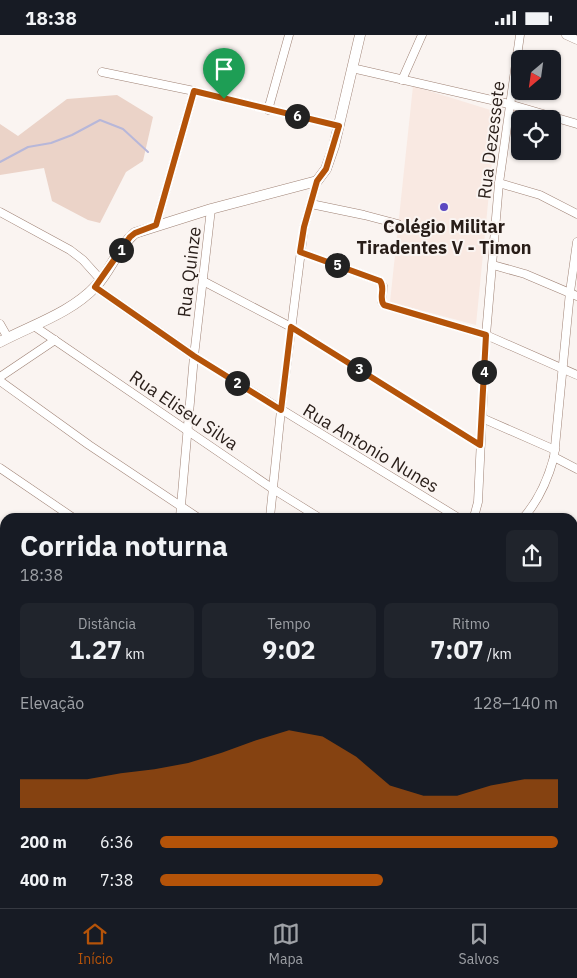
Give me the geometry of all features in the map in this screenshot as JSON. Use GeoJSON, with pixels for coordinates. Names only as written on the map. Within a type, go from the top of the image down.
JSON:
{"type":"FeatureCollection","features":[{"type":"Feature","properties":{"kind":"main road"},"geometry":{"type":"LineString","coordinates":[[4,340],[73,304],[98,283],[130,237],[135,233],[211,209],[317,181],[326,169],[339,126],[360,35]]}},
{"type":"Feature","properties":{"kind":"street"},"geometry":{"type":"LineString","coordinates":[[268,110],[289,35]]}},
{"type":"Feature","properties":{"kind":"street"},"geometry":{"type":"LineString","coordinates":[[402,80],[422,35]]}},
{"type":"Feature","properties":{"kind":"street","name":"Rua Dezessete"},"geometry":{"type":"LineString","coordinates":[[475,513],[478,501],[486,335],[499,183],[520,35]]}},
{"type":"Feature","properties":{"kind":"street"},"geometry":{"type":"LineString","coordinates":[[566,35],[577,40]]}},
{"type":"Feature","properties":{"kind":"street"},"geometry":{"type":"LineString","coordinates":[[352,68],[510,104],[577,124]]}},
{"type":"Feature","properties":{"kind":"street"},"geometry":{"type":"LineString","coordinates":[[102,72],[194,91],[339,126]]}},
{"type":"Feature","properties":{"kind":"street"},"geometry":{"type":"LineString","coordinates":[[156,225],[194,91]]}},
{"type":"Feature","properties":{"kind":"street"},"geometry":{"type":"LineString","coordinates":[[270,513],[300,252],[304,227],[317,181]]}},
{"type":"Feature","properties":{"kind":"street"},"geometry":{"type":"LineString","coordinates":[[499,183],[540,195],[577,215]]}},
{"type":"Feature","properties":{"kind":"street"},"geometry":{"type":"LineString","coordinates":[[311,204],[398,224]]}},
{"type":"Feature","properties":{"kind":"street","name":"Rua Quinze"},"geometry":{"type":"LineString","coordinates":[[180,513],[194,356],[211,209]]}},
{"type":"Feature","properties":{"kind":"street","name":"Rua Antonio Nunes"},"geometry":{"type":"LineString","coordinates":[[0,211],[70,250],[83,260],[98,283],[194,356],[450,513]]}},
{"type":"Feature","properties":{"kind":"street"},"geometry":{"type":"LineString","coordinates":[[527,513],[549,474],[554,454],[563,368],[574,294],[577,242]]}},
{"type":"Feature","properties":{"kind":"street"},"geometry":{"type":"LineString","coordinates":[[300,252],[380,281],[383,286],[381,298],[384,305],[486,335],[577,375]]}},
{"type":"Feature","properties":{"kind":"street"},"geometry":{"type":"LineString","coordinates":[[493,265],[525,274],[574,294]]}},
{"type":"Feature","properties":{"kind":"street"},"geometry":{"type":"LineString","coordinates":[[203,281],[291,327],[480,445]]}},
{"type":"Feature","properties":{"kind":"street"},"geometry":{"type":"LineString","coordinates":[[0,324],[4,340]]}},
{"type":"Feature","properties":{"kind":"street","name":"Rua Eliseu Silva"},"geometry":{"type":"LineString","coordinates":[[34,326],[273,489],[312,513]]}},
{"type":"Feature","properties":{"kind":"street"},"geometry":{"type":"LineString","coordinates":[[0,377],[55,341]]}},
{"type":"Feature","properties":{"kind":"street"},"geometry":{"type":"LineString","coordinates":[[0,381],[88,445],[191,513]]}},
{"type":"Feature","properties":{"kind":"street"},"geometry":{"type":"LineString","coordinates":[[482,418],[554,454],[577,469]]}},
{"type":"Feature","properties":{"kind":"street"},"geometry":{"type":"LineString","coordinates":[[0,468],[66,513]]}},
{"type":"Feature","properties":{"kind":"shaded area","name":"Colégio Militar Tiradentes V - Timon"},"geometry":{"type":"Polygon","coordinates":[[[413,86],[497,112],[476,325],[390,302],[413,86]]]}},
{"type":"Feature","properties":{"kind":"shaded area"},"geometry":{"type":"Polygon","coordinates":[[[117,95],[153,117],[143,161],[126,172],[100,223],[88,220],[52,201],[44,168],[0,175],[0,124],[18,136],[67,99],[117,95]]]}},
{"type":"Feature","properties":{"kind":"waterway"},"geometry":{"type":"LineString","coordinates":[[0,162],[28,147],[51,143],[72,135],[100,120],[123,129],[148,152]]}},
{"type":"Feature","properties":{"kind":"place","name":"Colégio Militar Tiradentes V - Timon"},"geometry":{"type":"Point","coordinates":[444,207]}},
{"type":"Feature","properties":{"kind":"route"},"geometry":{"type":"LineString","coordinates":[[194,91],[224,99],[339,126],[326,169],[317,181],[304,227],[300,252],[380,281],[383,286],[381,298],[384,305],[444,321],[486,335],[480,445],[291,327],[281,410],[194,356],[95,287],[102,280],[130,237],[135,233],[156,225],[194,91]]}}]}
